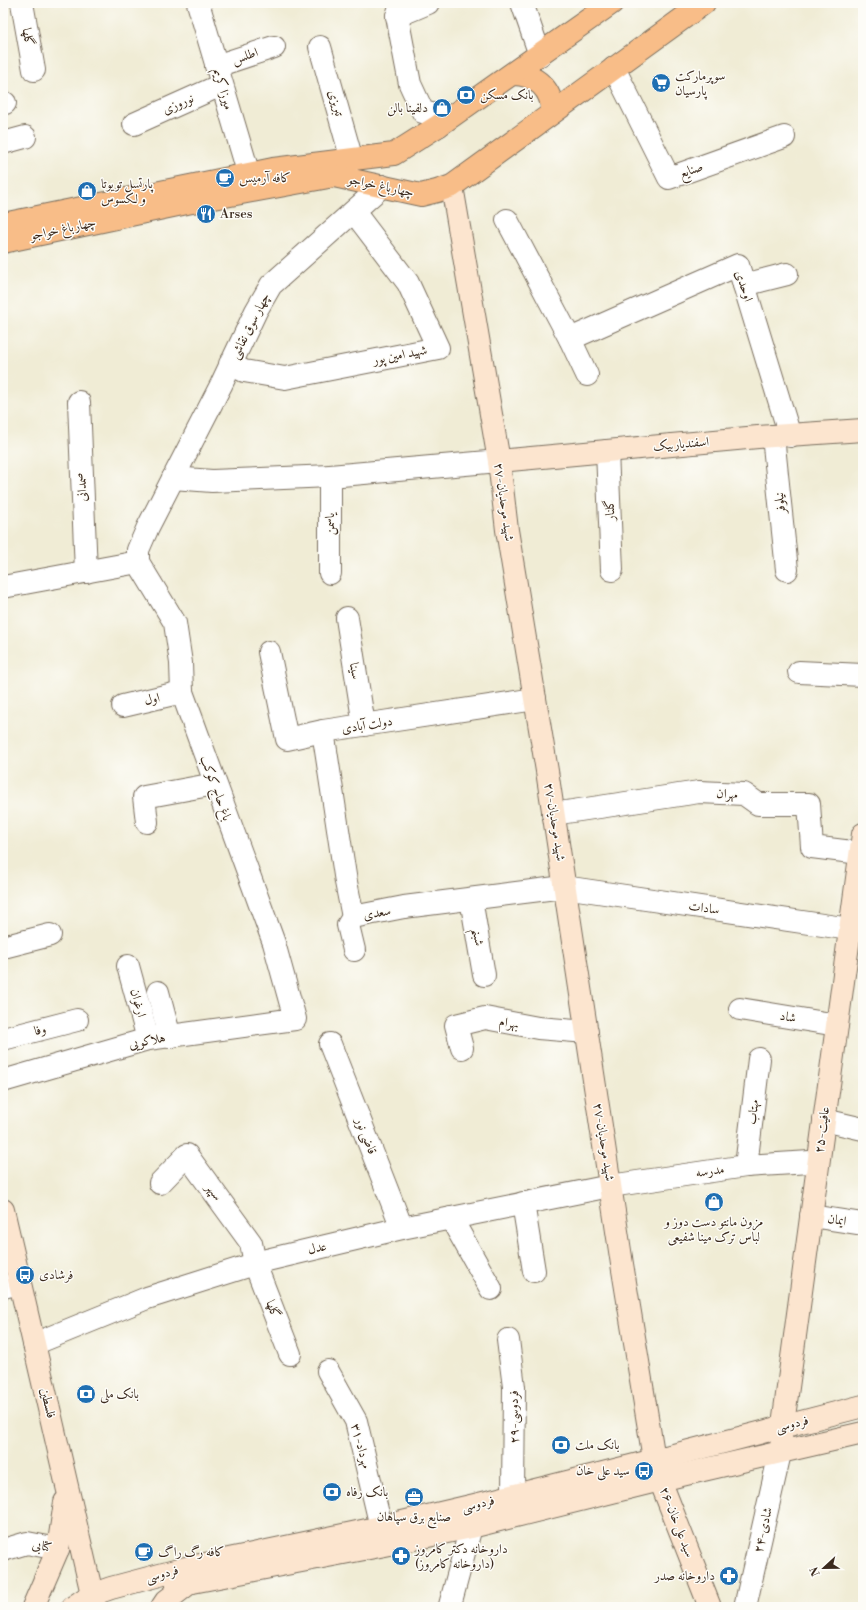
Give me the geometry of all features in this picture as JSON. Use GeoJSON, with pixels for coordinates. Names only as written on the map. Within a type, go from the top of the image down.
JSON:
{"type":"FeatureCollection","features":[{"type":"Feature","properties":{"kind":"main road","name":"چهارباغ خواجو"},"geometry":{"type":"LineString","coordinates":[[3,224],[273,170],[394,154],[438,126],[612,3]]}},
{"type":"Feature","properties":{"kind":"main road","name":"چهارباغ خواجو"},"geometry":{"type":"LineString","coordinates":[[3,242],[187,203],[334,176],[421,195],[437,192],[452,186],[704,3]]}},
{"type":"Feature","properties":{"kind":"main road"},"geometry":{"type":"LineString","coordinates":[[513,74],[528,76],[543,85],[551,98],[552,113]]}},
{"type":"Feature","properties":{"kind":"main road"},"geometry":{"type":"LineString","coordinates":[[390,188],[390,183],[386,173],[388,162],[394,154]]}},
{"type":"Feature","properties":{"kind":"main road","name":"۲۷-شهید موحدیان"},"geometry":{"type":"LineString","coordinates":[[452,186],[498,461],[507,530],[535,699],[610,1186],[654,1459]]}},
{"type":"Feature","properties":{"kind":"main road","name":"اسفندیاربیک"},"geometry":{"type":"LineString","coordinates":[[498,461],[863,430]]}},
{"type":"Feature","properties":{"kind":"main road","name":"۲۵-عافیت"},"geometry":{"type":"LineString","coordinates":[[780,1453],[782,1426],[810,1216],[862,843]]}},
{"type":"Feature","properties":{"kind":"main road","name":"فلسطین"},"geometry":{"type":"LineString","coordinates":[[4,1220],[12,1285],[34,1344],[94,1603]]}},
{"type":"Feature","properties":{"kind":"main road","name":"فردوسی"},"geometry":{"type":"LineString","coordinates":[[94,1603],[111,1588],[186,1568],[381,1527],[863,1406]]}},
{"type":"Feature","properties":{"kind":"main road","name":"فردوسی"},"geometry":{"type":"LineString","coordinates":[[94,1603],[114,1600],[192,1581],[385,1545],[471,1527],[660,1480],[863,1433]]}},
{"type":"Feature","properties":{"kind":"main road","name":"۲۶-سید علی خان"},"geometry":{"type":"LineString","coordinates":[[654,1459],[660,1480],[710,1607]]}},
{"type":"Feature","properties":{"kind":"main road"},"geometry":{"type":"LineString","coordinates":[[32,1607],[58,1549],[67,1489]]}},
{"type":"Feature","properties":{"kind":"main road"},"geometry":{"type":"LineString","coordinates":[[162,1607],[192,1581]]}},
{"type":"Feature","properties":{"kind":"main road"},"geometry":{"type":"LineString","coordinates":[[73,1607],[94,1603]]}},
{"type":"Feature","properties":{"kind":"street","name":"گلها"},"geometry":{"type":"LineString","coordinates":[[22,3],[34,70]]}},
{"type":"Feature","properties":{"kind":"street","name":"میرزا کریم"},"geometry":{"type":"LineString","coordinates":[[198,3],[250,175]]}},
{"type":"Feature","properties":{"kind":"street"},"geometry":{"type":"LineString","coordinates":[[428,3],[399,9],[413,68],[410,84],[422,112],[431,114],[438,126]]}},
{"type":"Feature","properties":{"kind":"street"},"geometry":{"type":"LineString","coordinates":[[522,3],[540,55]]}},
{"type":"Feature","properties":{"kind":"street","name":"اطلس"},"geometry":{"type":"LineString","coordinates":[[219,75],[274,46]]}},
{"type":"Feature","properties":{"kind":"street","name":"تبریزی"},"geometry":{"type":"LineString","coordinates":[[320,47],[352,160]]}},
{"type":"Feature","properties":{"kind":"street","name":"صنایع"},"geometry":{"type":"LineString","coordinates":[[614,68],[668,178],[784,137]]}},
{"type":"Feature","properties":{"kind":"street","name":"نوروزی"},"geometry":{"type":"LineString","coordinates":[[134,124],[219,75]]}},
{"type":"Feature","properties":{"kind":"street"},"geometry":{"type":"LineString","coordinates":[[3,143],[25,137]]}},
{"type":"Feature","properties":{"kind":"street","name":"چهار سوق نقاشی"},"geometry":{"type":"LineString","coordinates":[[138,562],[138,550],[256,310],[271,285],[354,212],[390,188]]}},
{"type":"Feature","properties":{"kind":"street","name":"شهید امین پور"},"geometry":{"type":"LineString","coordinates":[[230,364],[244,372],[285,378],[438,348],[408,283],[354,212]]}},
{"type":"Feature","properties":{"kind":"street"},"geometry":{"type":"LineString","coordinates":[[507,220],[570,339],[587,375]]}},
{"type":"Feature","properties":{"kind":"street","name":"اوحدی"},"geometry":{"type":"LineString","coordinates":[[570,339],[738,265],[781,436]]}},
{"type":"Feature","properties":{"kind":"street"},"geometry":{"type":"LineString","coordinates":[[744,285],[787,274]]}},
{"type":"Feature","properties":{"kind":"street","name":"صمدانی"},"geometry":{"type":"LineString","coordinates":[[79,402],[86,572]]}},
{"type":"Feature","properties":{"kind":"street","name":"نیلوفر"},"geometry":{"type":"LineString","coordinates":[[781,436],[787,570]]}},
{"type":"Feature","properties":{"kind":"street","name":"گلنار"},"geometry":{"type":"LineString","coordinates":[[607,451],[612,570]]}},
{"type":"Feature","properties":{"kind":"street"},"geometry":{"type":"LineString","coordinates":[[173,478],[212,481],[330,476],[498,461]]}},
{"type":"Feature","properties":{"kind":"street","name":"یاسمن"},"geometry":{"type":"LineString","coordinates":[[330,476],[330,573]]}},
{"type":"Feature","properties":{"kind":"street"},"geometry":{"type":"LineString","coordinates":[[4,581],[86,572],[138,562]]}},
{"type":"Feature","properties":{"kind":"street","name":"باغ حاج کوکب"},"geometry":{"type":"LineString","coordinates":[[138,562],[175,623],[181,663],[182,692],[274,943],[295,1019]]}},
{"type":"Feature","properties":{"kind":"street","name":"سینا"},"geometry":{"type":"LineString","coordinates":[[347,618],[364,725]]}},
{"type":"Feature","properties":{"kind":"street","name":"دولت آبادی"},"geometry":{"type":"LineString","coordinates":[[269,652],[287,739],[323,731],[535,699]]}},
{"type":"Feature","properties":{"kind":"street"},"geometry":{"type":"LineString","coordinates":[[798,672],[863,675]]}},
{"type":"Feature","properties":{"kind":"street","name":"اول"},"geometry":{"type":"LineString","coordinates":[[123,706],[182,692]]}},
{"type":"Feature","properties":{"kind":"street","name":"سعدی"},"geometry":{"type":"LineString","coordinates":[[323,731],[346,882],[353,917],[404,907],[564,887]]}},
{"type":"Feature","properties":{"kind":"street"},"geometry":{"type":"LineString","coordinates":[[147,822],[144,797],[215,784]]}},
{"type":"Feature","properties":{"kind":"street","name":"مهران"},"geometry":{"type":"LineString","coordinates":[[553,814],[699,792],[744,794],[758,804],[809,804],[812,847],[862,843]]}},
{"type":"Feature","properties":{"kind":"street","name":"سادات"},"geometry":{"type":"LineString","coordinates":[[564,887],[843,928]]}},
{"type":"Feature","properties":{"kind":"street","name":"شبنم"},"geometry":{"type":"LineString","coordinates":[[471,899],[484,975]]}},
{"type":"Feature","properties":{"kind":"street"},"geometry":{"type":"LineString","coordinates":[[353,917],[348,925],[354,950]]}},
{"type":"Feature","properties":{"kind":"street"},"geometry":{"type":"LineString","coordinates":[[3,947],[50,935]]}},
{"type":"Feature","properties":{"kind":"street","name":"ارغوان"},"geometry":{"type":"LineString","coordinates":[[128,966],[148,1039]]}},
{"type":"Feature","properties":{"kind":"street"},"geometry":{"type":"LineString","coordinates":[[158,992],[170,1037]]}},
{"type":"Feature","properties":{"kind":"street","name":"شاد"},"geometry":{"type":"LineString","coordinates":[[740,1009],[837,1025]]}},
{"type":"Feature","properties":{"kind":"street","name":"بهرام"},"geometry":{"type":"LineString","coordinates":[[462,1048],[456,1025],[485,1018],[538,1028],[587,1032]]}},
{"type":"Feature","properties":{"kind":"street","name":"هلاکویی"},"geometry":{"type":"LineString","coordinates":[[3,1080],[148,1039],[295,1019]]}},
{"type":"Feature","properties":{"kind":"street","name":"وفا"},"geometry":{"type":"LineString","coordinates":[[3,1039],[77,1020]]}},
{"type":"Feature","properties":{"kind":"street","name":"قاضی نور"},"geometry":{"type":"LineString","coordinates":[[330,1044],[402,1228]]}},
{"type":"Feature","properties":{"kind":"street","name":"مهتاب"},"geometry":{"type":"LineString","coordinates":[[746,1166],[759,1059]]}},
{"type":"Feature","properties":{"kind":"street"},"geometry":{"type":"LineString","coordinates":[[824,1120],[863,1129]]}},
{"type":"Feature","properties":{"kind":"street","name":"سپهر"},"geometry":{"type":"LineString","coordinates":[[160,1183],[187,1155],[251,1243],[255,1264]]}},
{"type":"Feature","properties":{"kind":"street","name":"مدرسه"},"geometry":{"type":"LineString","coordinates":[[610,1186],[746,1166],[810,1162]]}},
{"type":"Feature","properties":{"kind":"street","name":"عدل"},"geometry":{"type":"LineString","coordinates":[[34,1344],[147,1298],[255,1264],[402,1228],[610,1186]]}},
{"type":"Feature","properties":{"kind":"street"},"geometry":{"type":"LineString","coordinates":[[523,1203],[534,1271]]}},
{"type":"Feature","properties":{"kind":"street","name":"ایمان"},"geometry":{"type":"LineString","coordinates":[[810,1216],[863,1224]]}},
{"type":"Feature","properties":{"kind":"street"},"geometry":{"type":"LineString","coordinates":[[451,1218],[491,1289]]}},
{"type":"Feature","properties":{"kind":"street","name":"گلها"},"geometry":{"type":"LineString","coordinates":[[255,1264],[290,1354]]}},
{"type":"Feature","properties":{"kind":"street","name":"۲۹-فردوسی"},"geometry":{"type":"LineString","coordinates":[[508,1340],[514,1387],[513,1495]]}},
{"type":"Feature","properties":{"kind":"street","name":"۳۱-مهرداد"},"geometry":{"type":"LineString","coordinates":[[328,1371],[356,1421],[381,1527]]}},
{"type":"Feature","properties":{"kind":"street","name":"۲۴-شادی"},"geometry":{"type":"LineString","coordinates":[[745,1607],[780,1453]]}},
{"type":"Feature","properties":{"kind":"street"},"geometry":{"type":"LineString","coordinates":[[452,1607],[450,1605],[471,1527]]}},
{"type":"Feature","properties":{"kind":"street","name":"کتابی"},"geometry":{"type":"LineString","coordinates":[[3,1550],[27,1543],[58,1549]]}},
{"type":"Feature","properties":{"kind":"place","name":"سوپرمارکت پارسیان"},"geometry":{"type":"Point","coordinates":[661,83]}},
{"type":"Feature","properties":{"kind":"place","name":"بانک مسکن"},"geometry":{"type":"Point","coordinates":[466,95]}},
{"type":"Feature","properties":{"kind":"place","name":"دلفینا بالن"},"geometry":{"type":"Point","coordinates":[442,108]}},
{"type":"Feature","properties":{"kind":"place","name":"کافه آرمیس"},"geometry":{"type":"Point","coordinates":[225,178]}},
{"type":"Feature","properties":{"kind":"place","name":"پارتسل تویوتا و لکسوس"},"geometry":{"type":"Point","coordinates":[87,191]}},
{"type":"Feature","properties":{"kind":"place","name":"Arses"},"geometry":{"type":"Point","coordinates":[206,214]}},
{"type":"Feature","properties":{"kind":"place","name":"مزون مانتو دست دوز و لباس ترک مینا شفیعی"},"geometry":{"type":"Point","coordinates":[714,1202]}},
{"type":"Feature","properties":{"kind":"place","name":"فرشادی"},"geometry":{"type":"Point","coordinates":[25,1275]}},
{"type":"Feature","properties":{"kind":"place","name":"بانک ملی"},"geometry":{"type":"Point","coordinates":[86,1394]}},
{"type":"Feature","properties":{"kind":"place","name":"بانک ملت"},"geometry":{"type":"Point","coordinates":[561,1445]}},
{"type":"Feature","properties":{"kind":"place","name":"سید علی خان"},"geometry":{"type":"Point","coordinates":[644,1471]}},
{"type":"Feature","properties":{"kind":"place","name":"بانک رفاه"},"geometry":{"type":"Point","coordinates":[332,1492]}},
{"type":"Feature","properties":{"kind":"place","name":"صنایع برق سپاهان"},"geometry":{"type":"Point","coordinates":[414,1497]}},
{"type":"Feature","properties":{"kind":"place","name":"کافه رگ راگ"},"geometry":{"type":"Point","coordinates":[144,1552]}},
{"type":"Feature","properties":{"kind":"place","name":"داروخانه دکتر کامروز (داروخانه کامروز)"},"geometry":{"type":"Point","coordinates":[401,1556]}},
{"type":"Feature","properties":{"kind":"place","name":"داروخانه صدر"},"geometry":{"type":"Point","coordinates":[729,1576]}}]}
